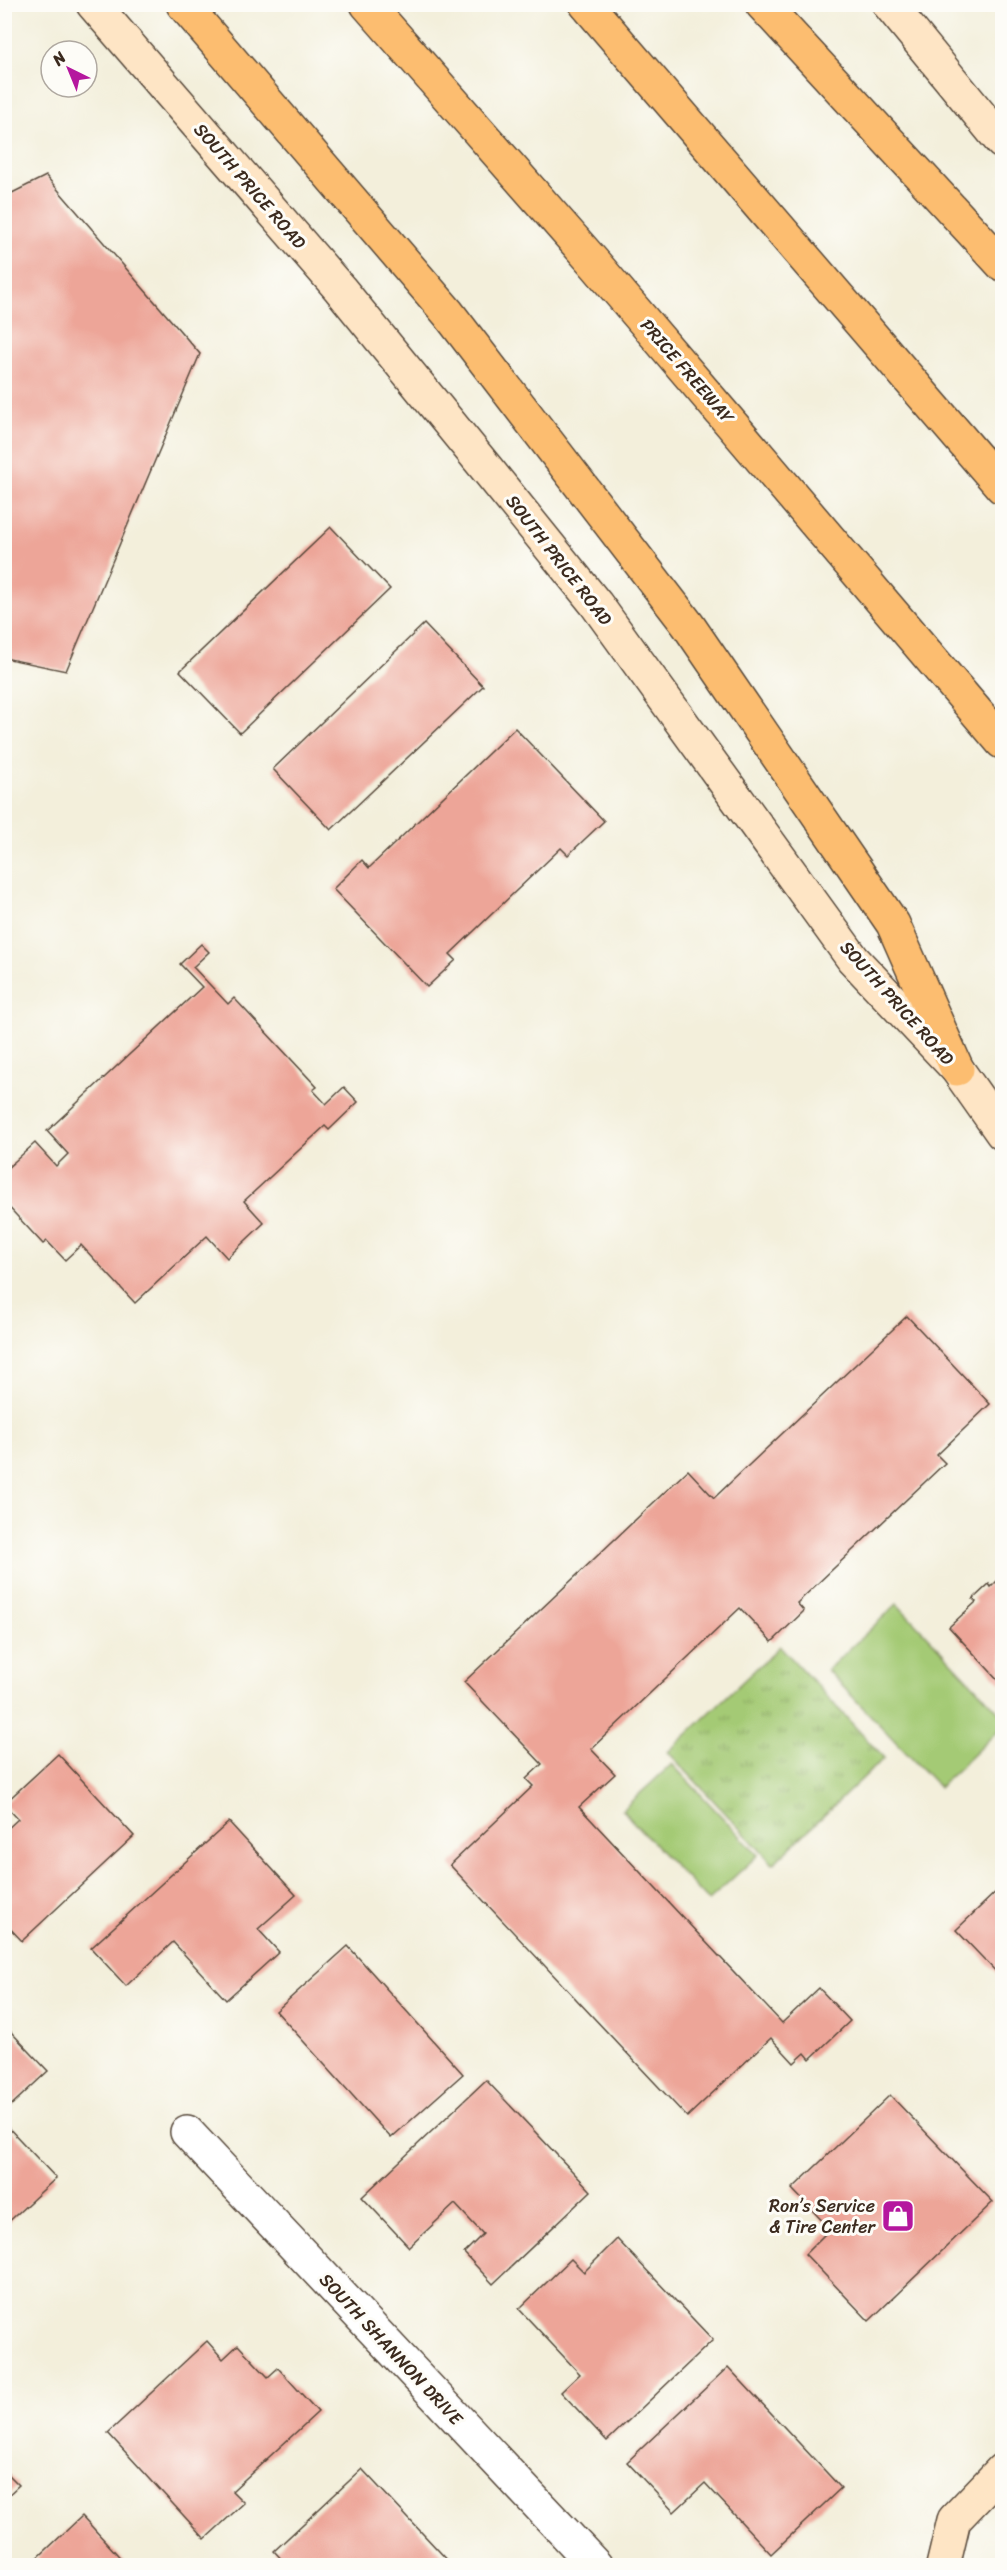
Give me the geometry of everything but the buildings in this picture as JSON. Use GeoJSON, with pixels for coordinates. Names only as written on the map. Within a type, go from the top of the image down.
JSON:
{"type":"FeatureCollection","features":[{"type":"Feature","properties":{"kind":"highway"},"geometry":{"type":"LineString","coordinates":[[183,4],[448,313],[688,625],[893,924],[957,1069]]}},
{"type":"Feature","properties":{"kind":"highway","name":"PRICE FREEWAY"},"geometry":{"type":"LineString","coordinates":[[367,4],[596,265],[1002,742]]}},
{"type":"Feature","properties":{"kind":"highway"},"geometry":{"type":"LineString","coordinates":[[586,4],[1002,487]]}},
{"type":"Feature","properties":{"kind":"highway"},"geometry":{"type":"LineString","coordinates":[[762,4],[1002,264]]}},
{"type":"Feature","properties":{"kind":"main road","name":"SOUTH PRICE ROAD"},"geometry":{"type":"LineString","coordinates":[[93,4],[340,289],[596,604],[853,959],[957,1069],[1002,1133]]}},
{"type":"Feature","properties":{"kind":"main road"},"geometry":{"type":"LineString","coordinates":[[889,4],[1002,142]]}},
{"type":"Feature","properties":{"kind":"main road"},"geometry":{"type":"LineString","coordinates":[[943,2565],[954,2520],[1002,2470]]}},
{"type":"Feature","properties":{"kind":"street","name":"SOUTH SHANNON DRIVE"},"geometry":{"type":"LineString","coordinates":[[187,2132],[596,2565]]}},
{"type":"Feature","properties":{"kind":"green space"},"geometry":{"type":"Polygon","coordinates":[[[897,1604],[1002,1715],[1002,1727],[939,1787],[827,1670],[897,1604]]]}},
{"type":"Feature","properties":{"kind":"green space"},"geometry":{"type":"Polygon","coordinates":[[[780,1646],[884,1758],[773,1864],[668,1752],[780,1646]]]}},
{"type":"Feature","properties":{"kind":"green space"},"geometry":{"type":"Polygon","coordinates":[[[672,1764],[758,1855],[708,1901],[622,1810],[672,1764]]]}},
{"type":"Feature","properties":{"kind":"place","name":"Ron’s Service & Tire Center"},"geometry":{"type":"Point","coordinates":[898,2216]}}]}
